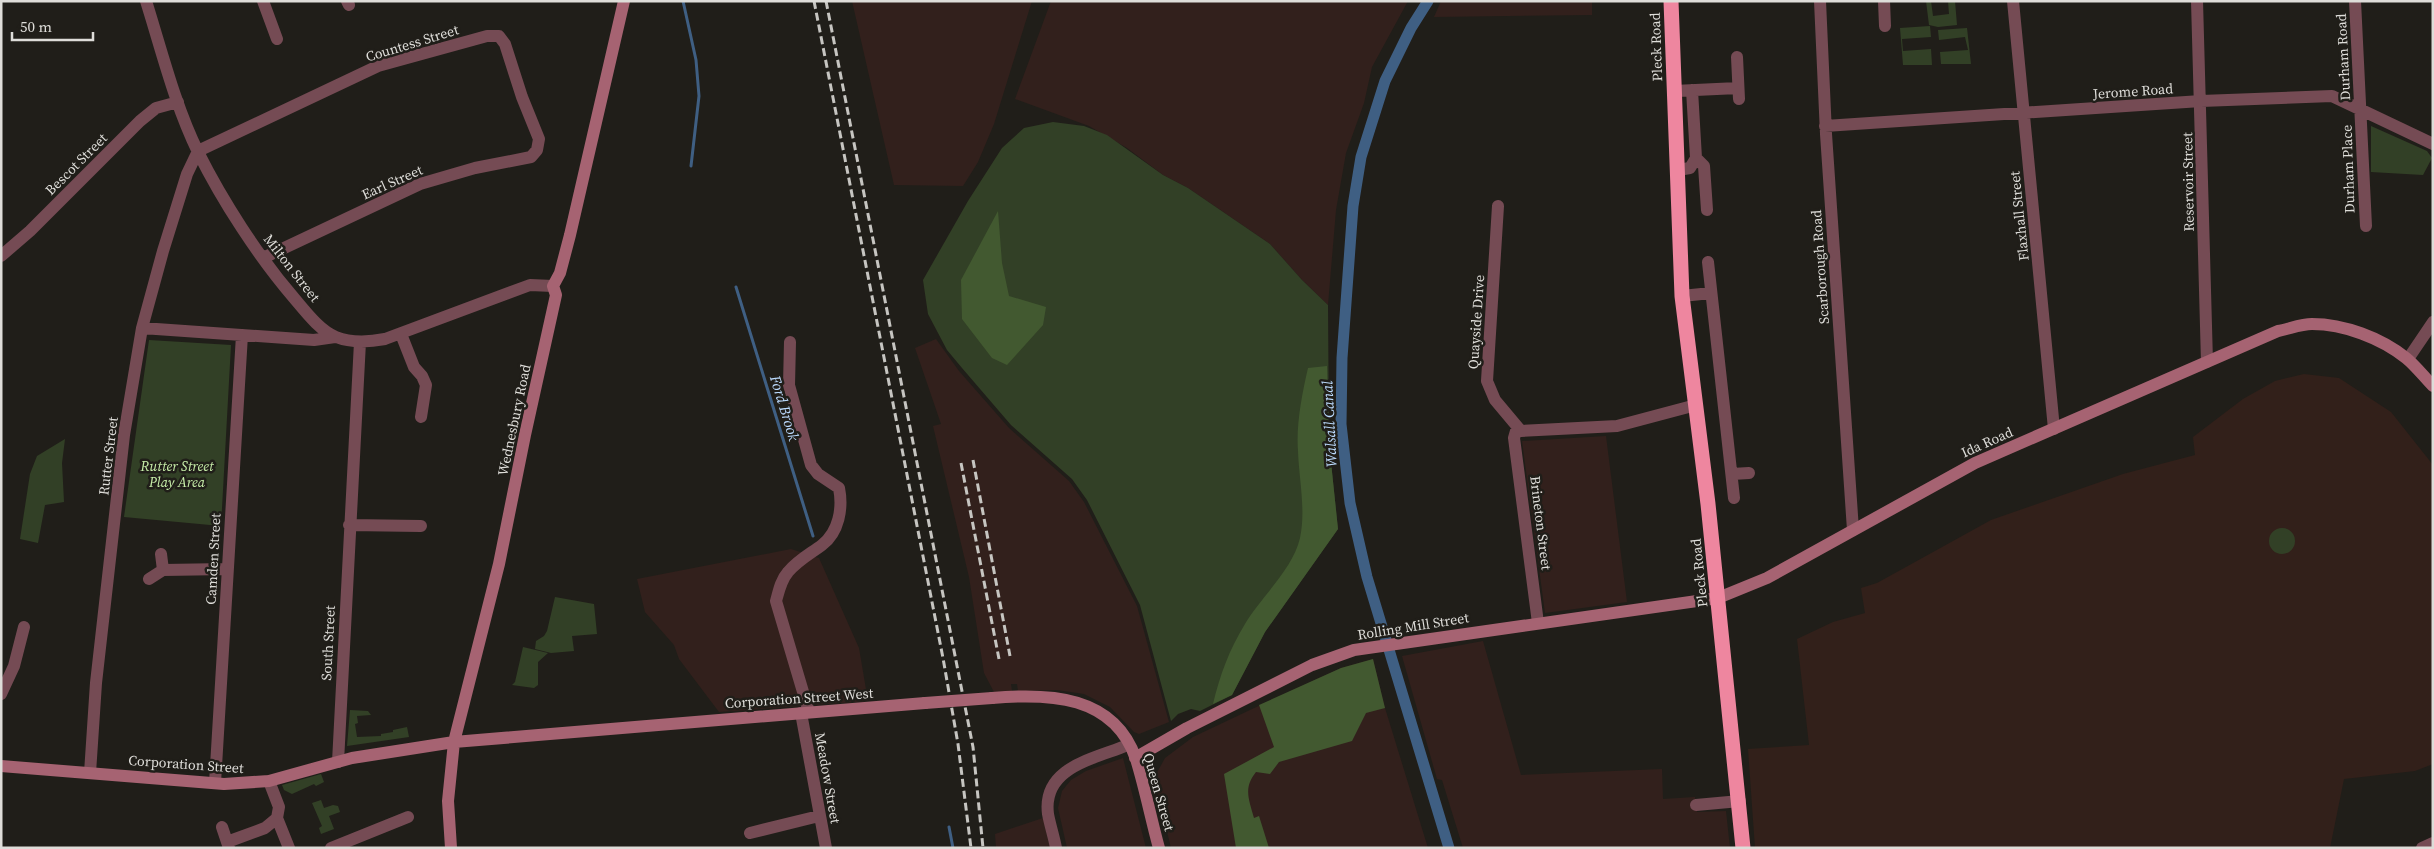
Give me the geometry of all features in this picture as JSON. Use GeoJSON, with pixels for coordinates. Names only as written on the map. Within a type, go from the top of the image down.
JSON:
{"type":"FeatureCollection","features":[{"type":"Feature","properties":{"kind":"highway","name":"Pleck Road"},"geometry":{"type":"LineString","coordinates":[[1671,1],[1682,296],[1718,598],[1740,801],[1743,848]]}},
{"type":"Feature","properties":{"kind":"street","name":"Milton Street"},"geometry":{"type":"LineString","coordinates":[[146,1],[178,102],[198,151],[218,188],[263,258],[303,309],[335,337],[360,342],[385,339],[530,285],[553,286]]}},
{"type":"Feature","properties":{"kind":"street"},"geometry":{"type":"LineString","coordinates":[[263,1],[277,39]]}},
{"type":"Feature","properties":{"kind":"street","name":"Wednesbury Road"},"geometry":{"type":"LineString","coordinates":[[451,848],[448,801],[454,742],[500,564],[525,435],[556,295],[553,286],[560,273],[570,235],[624,1]]}},
{"type":"Feature","properties":{"kind":"street","name":"Scarborough Road"},"geometry":{"type":"LineString","coordinates":[[1820,1],[1825,126],[1853,530]]}},
{"type":"Feature","properties":{"kind":"street"},"geometry":{"type":"LineString","coordinates":[[1884,1],[1885,26]]}},
{"type":"Feature","properties":{"kind":"street","name":"Flaxhall Street"},"geometry":{"type":"LineString","coordinates":[[2013,1],[2054,429]]}},
{"type":"Feature","properties":{"kind":"street","name":"Reservoir Street"},"geometry":{"type":"LineString","coordinates":[[2197,1],[2207,362]]}},
{"type":"Feature","properties":{"kind":"street","name":"Durham Road"},"geometry":{"type":"LineString","coordinates":[[2355,1],[2361,111]]}},
{"type":"Feature","properties":{"kind":"street","name":"Countess Street"},"geometry":{"type":"LineString","coordinates":[[198,151],[378,66],[488,36],[499,36],[505,44],[522,97],[540,139],[537,150]]}},
{"type":"Feature","properties":{"kind":"street","name":"Pleck Road"},"geometry":{"type":"LineString","coordinates":[[1674,92],[1692,90],[1739,93],[1737,57]]}},
{"type":"Feature","properties":{"kind":"street"},"geometry":{"type":"LineString","coordinates":[[1678,170],[1690,168],[1696,158],[1692,90]]}},
{"type":"Feature","properties":{"kind":"street","name":"Jerome Road"},"geometry":{"type":"LineString","coordinates":[[1825,126],[2201,101],[2332,96],[2345,100],[2361,111],[2433,144]]}},
{"type":"Feature","properties":{"kind":"street","name":"Bescot Street"},"geometry":{"type":"LineString","coordinates":[[1,256],[30,231],[140,121],[156,108],[178,102]]}},
{"type":"Feature","properties":{"kind":"street","name":"Durham Place"},"geometry":{"type":"LineString","coordinates":[[2361,111],[2366,226]]}},
{"type":"Feature","properties":{"kind":"street","name":"Earl Street"},"geometry":{"type":"LineString","coordinates":[[263,258],[420,184],[476,168],[530,157],[537,150]]}},
{"type":"Feature","properties":{"kind":"street","name":"Rutter Street"},"geometry":{"type":"LineString","coordinates":[[90,773],[96,683],[124,435],[142,328],[163,250],[187,174],[198,151]]}},
{"type":"Feature","properties":{"kind":"street"},"geometry":{"type":"LineString","coordinates":[[1696,158],[1704,166],[1707,210]]}},
{"type":"Feature","properties":{"kind":"street","name":"Quayside Drive"},"geometry":{"type":"LineString","coordinates":[[1498,206],[1487,381],[1495,400],[1521,431]]}},
{"type":"Feature","properties":{"kind":"street"},"geometry":{"type":"LineString","coordinates":[[1708,262],[1734,498]]}},
{"type":"Feature","properties":{"kind":"street"},"geometry":{"type":"LineString","coordinates":[[1682,296],[1711,293]]}},
{"type":"Feature","properties":{"kind":"street"},"geometry":{"type":"LineString","coordinates":[[2408,359],[2433,322]]}},
{"type":"Feature","properties":{"kind":"street","name":"Ida Road"},"geometry":{"type":"LineString","coordinates":[[1718,598],[1767,578],[1953,474],[2278,331],[2311,324],[2338,327],[2377,340],[2391,346],[2408,359],[2433,386]]}},
{"type":"Feature","properties":{"kind":"street"},"geometry":{"type":"LineString","coordinates":[[142,328],[314,340],[335,337]]}},
{"type":"Feature","properties":{"kind":"street"},"geometry":{"type":"LineString","coordinates":[[402,334],[414,367],[422,376],[426,385],[421,417]]}},
{"type":"Feature","properties":{"kind":"street","name":"Camden Street"},"geometry":{"type":"LineString","coordinates":[[215,783],[242,335]]}},
{"type":"Feature","properties":{"kind":"street","name":"South Street"},"geometry":{"type":"LineString","coordinates":[[338,762],[360,342]]}},
{"type":"Feature","properties":{"kind":"street","name":"Meadow Street"},"geometry":{"type":"LineString","coordinates":[[790,342],[789,384],[811,465],[818,474],[839,488],[842,502],[838,523],[824,544],[800,559],[787,573],[780,586],[776,601],[805,713],[819,816],[826,848]]}},
{"type":"Feature","properties":{"kind":"street"},"geometry":{"type":"LineString","coordinates":[[1521,431],[1617,426],[1696,405]]}},
{"type":"Feature","properties":{"kind":"street","name":"Brineton Street"},"geometry":{"type":"LineString","coordinates":[[1521,431],[1516,431],[1514,438],[1538,623]]}},
{"type":"Feature","properties":{"kind":"street"},"geometry":{"type":"LineString","coordinates":[[1732,474],[1749,473]]}},
{"type":"Feature","properties":{"kind":"street"},"geometry":{"type":"LineString","coordinates":[[349,525],[421,526]]}},
{"type":"Feature","properties":{"kind":"street"},"geometry":{"type":"LineString","coordinates":[[161,554],[163,570]]}},
{"type":"Feature","properties":{"kind":"street"},"geometry":{"type":"LineString","coordinates":[[149,579],[163,570],[227,569]]}},
{"type":"Feature","properties":{"kind":"street","name":"Rolling Mill Street"},"geometry":{"type":"LineString","coordinates":[[1135,758],[1187,728],[1312,665],[1341,654],[1405,642],[1718,598]]}},
{"type":"Feature","properties":{"kind":"street"},"geometry":{"type":"LineString","coordinates":[[1,694],[14,666],[24,627]]}},
{"type":"Feature","properties":{"kind":"street","name":"Corporation Street West"},"geometry":{"type":"LineString","coordinates":[[454,742],[1020,696],[1059,698],[1084,704],[1108,718],[1128,745]]}},
{"type":"Feature","properties":{"kind":"street","name":"Corporation Street"},"geometry":{"type":"LineString","coordinates":[[1,766],[238,784],[269,781],[338,762],[454,742]]}},
{"type":"Feature","properties":{"kind":"street"},"geometry":{"type":"LineString","coordinates":[[1056,848],[1048,813],[1048,796],[1051,786],[1059,776],[1072,768],[1128,745]]}},
{"type":"Feature","properties":{"kind":"street","name":"Queen Street"},"geometry":{"type":"LineString","coordinates":[[1128,745],[1135,758],[1159,848]]}},
{"type":"Feature","properties":{"kind":"street"},"geometry":{"type":"LineString","coordinates":[[269,781],[279,807],[277,818],[288,848]]}},
{"type":"Feature","properties":{"kind":"street"},"geometry":{"type":"LineString","coordinates":[[1696,805],[1740,801]]}},
{"type":"Feature","properties":{"kind":"street"},"geometry":{"type":"LineString","coordinates":[[750,833],[819,816]]}},
{"type":"Feature","properties":{"kind":"street"},"geometry":{"type":"LineString","coordinates":[[331,848],[388,819],[408,817]]}},
{"type":"Feature","properties":{"kind":"street"},"geometry":{"type":"LineString","coordinates":[[222,827],[228,845],[265,828],[277,818]]}},
{"type":"Feature","properties":{"kind":"street"},"geometry":{"type":"LineString","coordinates":[[2422,848],[2433,843]]}},
{"type":"Feature","properties":{"kind":"shaded area"},"geometry":{"type":"Polygon","coordinates":[[[852,1],[1032,1],[994,124],[978,162],[963,186],[894,185],[852,1]]]}},
{"type":"Feature","properties":{"kind":"shaded area"},"geometry":{"type":"Polygon","coordinates":[[[1051,1],[1408,1],[1372,67],[1364,103],[1346,153],[1336,210],[1328,305],[1302,280],[1270,244],[1188,188],[1163,175],[1127,148],[1089,126],[1015,99],[1051,1]]]}},
{"type":"Feature","properties":{"kind":"shaded area"},"geometry":{"type":"Polygon","coordinates":[[[1441,1],[1592,1],[1592,15],[1434,17],[1441,1]]]}},
{"type":"Feature","properties":{"kind":"shaded area"},"geometry":{"type":"Polygon","coordinates":[[[936,339],[959,371],[1009,428],[1069,481],[1084,502],[1137,606],[1169,722],[1139,734],[1134,732],[1110,707],[1084,694],[1057,690],[1018,691],[1017,684],[1011,684],[1012,691],[994,692],[984,673],[969,577],[933,426],[941,424],[915,348],[936,339]]]}},
{"type":"Feature","properties":{"kind":"shaded area"},"geometry":{"type":"Polygon","coordinates":[[[2304,374],[2339,378],[2391,412],[2433,465],[2433,764],[2415,771],[2344,779],[2330,848],[1755,848],[1748,749],[1809,745],[1797,639],[1833,622],[1865,613],[1861,588],[1877,583],[1991,520],[2123,474],[2195,455],[2193,437],[2243,399],[2275,381],[2304,374]]]}},
{"type":"Feature","properties":{"kind":"shaded area"},"geometry":{"type":"Polygon","coordinates":[[[1606,436],[1627,602],[1545,613],[1522,441],[1606,436]]]}},
{"type":"Feature","properties":{"kind":"shaded area"},"geometry":{"type":"Polygon","coordinates":[[[791,549],[819,558],[859,648],[868,701],[719,712],[679,659],[674,645],[645,612],[637,579],[791,549]]]}},
{"type":"Feature","properties":{"kind":"shaded area"},"geometry":{"type":"Polygon","coordinates":[[[1483,641],[1521,775],[1662,769],[1663,799],[1695,797],[1697,812],[1726,811],[1730,848],[1463,848],[1442,780],[1437,779],[1402,656],[1483,641]]]}},
{"type":"Feature","properties":{"kind":"shaded area"},"geometry":{"type":"Polygon","coordinates":[[[1373,659],[1385,708],[1428,848],[1171,848],[1154,778],[1165,758],[1193,737],[1341,668],[1373,659]]]}},
{"type":"Feature","properties":{"kind":"shaded area"},"geometry":{"type":"Polygon","coordinates":[[[1123,758],[1146,848],[1067,848],[1058,808],[1062,791],[1071,780],[1086,771],[1123,758]]]}},
{"type":"Feature","properties":{"kind":"shaded area"},"geometry":{"type":"Polygon","coordinates":[[[1043,818],[1050,848],[996,848],[995,834],[1043,818]]]}},
{"type":"Feature","properties":{"kind":"green space"},"geometry":{"type":"Polygon","coordinates":[[[1926,1],[1931,1],[1933,16],[1949,14],[1948,1],[1955,1],[1957,25],[1938,27],[1929,25],[1926,1]]]}},
{"type":"Feature","properties":{"kind":"green space"},"geometry":{"type":"Polygon","coordinates":[[[1930,26],[1931,37],[1902,39],[1903,51],[1931,49],[1932,65],[1903,65],[1900,28],[1930,26]]]}},
{"type":"Feature","properties":{"kind":"green space"},"geometry":{"type":"Polygon","coordinates":[[[1967,28],[1971,64],[1941,64],[1940,52],[1968,50],[1965,37],[1939,40],[1938,30],[1967,28]]]}},
{"type":"Feature","properties":{"kind":"green space"},"geometry":{"type":"Polygon","coordinates":[[[1053,122],[1084,126],[1107,135],[1163,175],[1188,188],[1270,244],[1302,280],[1328,305],[1329,443],[1338,529],[1265,632],[1232,695],[1200,711],[1191,709],[1178,714],[1171,721],[1140,605],[1087,500],[1072,479],[1011,425],[962,368],[947,350],[928,314],[923,280],[968,201],[1002,148],[1024,128],[1053,122]]]}},
{"type":"Feature","properties":{"kind":"green space"},"geometry":{"type":"Polygon","coordinates":[[[2371,126],[2427,151],[2432,158],[2423,175],[2371,172],[2371,126]]]}},
{"type":"Feature","properties":{"kind":"green space"},"geometry":{"type":"Polygon","coordinates":[[[998,211],[1002,263],[1009,296],[1046,307],[1043,325],[1007,365],[992,358],[962,319],[961,280],[998,211]]]}},
{"type":"Feature","properties":{"kind":"green space","name":"Rutter Street Play Area"},"geometry":{"type":"Polygon","coordinates":[[[149,340],[231,345],[221,526],[124,517],[149,340]]]}},
{"type":"Feature","properties":{"kind":"green space"},"geometry":{"type":"Polygon","coordinates":[[[1327,366],[1329,443],[1338,529],[1265,632],[1232,695],[1213,704],[1234,643],[1252,614],[1291,561],[1300,538],[1302,494],[1298,441],[1302,399],[1308,368],[1327,366]]]}},
{"type":"Feature","properties":{"kind":"green space"},"geometry":{"type":"Polygon","coordinates":[[[65,439],[62,463],[64,502],[45,505],[38,543],[20,539],[30,474],[37,456],[65,439]]]}},
{"type":"Feature","properties":{"kind":"green space"},"geometry":{"type":"Polygon","coordinates":[[[2282,528],[2291,532],[2295,541],[2291,550],[2282,554],[2273,550],[2269,541],[2273,532],[2282,528]]]}},
{"type":"Feature","properties":{"kind":"green space"},"geometry":{"type":"Polygon","coordinates":[[[555,597],[594,604],[597,634],[572,636],[574,651],[551,653],[535,649],[536,641],[544,636],[547,631],[555,597]]]}},
{"type":"Feature","properties":{"kind":"green space"},"geometry":{"type":"Polygon","coordinates":[[[523,647],[548,653],[538,662],[538,685],[534,688],[512,685],[515,682],[523,647]]]}},
{"type":"Feature","properties":{"kind":"green space"},"geometry":{"type":"Polygon","coordinates":[[[1373,659],[1385,708],[1366,713],[1352,741],[1279,762],[1270,774],[1256,772],[1250,783],[1248,794],[1254,818],[1259,816],[1269,848],[1236,848],[1224,774],[1274,747],[1259,705],[1341,668],[1373,659]]]}},
{"type":"Feature","properties":{"kind":"green space"},"geometry":{"type":"Polygon","coordinates":[[[350,710],[368,711],[371,715],[357,716],[358,723],[355,724],[357,737],[381,736],[381,734],[407,727],[409,737],[347,746],[350,710]]]}},
{"type":"Feature","properties":{"kind":"green space"},"geometry":{"type":"Polygon","coordinates":[[[321,774],[324,782],[316,786],[314,784],[292,794],[284,790],[282,785],[321,774]]]}},
{"type":"Feature","properties":{"kind":"green space"},"geometry":{"type":"Polygon","coordinates":[[[321,800],[324,808],[333,805],[338,806],[340,812],[329,816],[334,829],[321,834],[319,828],[322,826],[312,803],[321,800]]]}},
{"type":"Feature","properties":{"kind":"waterway","name":"Ford Brook"},"geometry":{"type":"LineString","coordinates":[[683,1],[696,60],[699,96],[691,166]]}},
{"type":"Feature","properties":{"kind":"waterway","name":"Walsall Canal"},"geometry":{"type":"LineString","coordinates":[[1428,1],[1411,28],[1385,81],[1361,157],[1353,206],[1342,358],[1341,424],[1350,503],[1367,577],[1449,848]]}},
{"type":"Feature","properties":{"kind":"waterway","name":"Ford Brook"},"geometry":{"type":"LineString","coordinates":[[736,287],[813,536]]}},
{"type":"Feature","properties":{"kind":"waterway","name":"Ford Brook"},"geometry":{"type":"LineString","coordinates":[[949,827],[953,848]]}},
{"type":"Feature","properties":{"kind":"railway"},"geometry":{"type":"LineString","coordinates":[[814,1],[943,658],[958,744],[971,848]]}},
{"type":"Feature","properties":{"kind":"railway"},"geometry":{"type":"LineString","coordinates":[[826,1],[973,747],[983,848]]}},
{"type":"Feature","properties":{"kind":"railway"},"geometry":{"type":"LineString","coordinates":[[973,460],[1010,656]]}},
{"type":"Feature","properties":{"kind":"railway"},"geometry":{"type":"LineString","coordinates":[[961,463],[999,659]]}}]}
